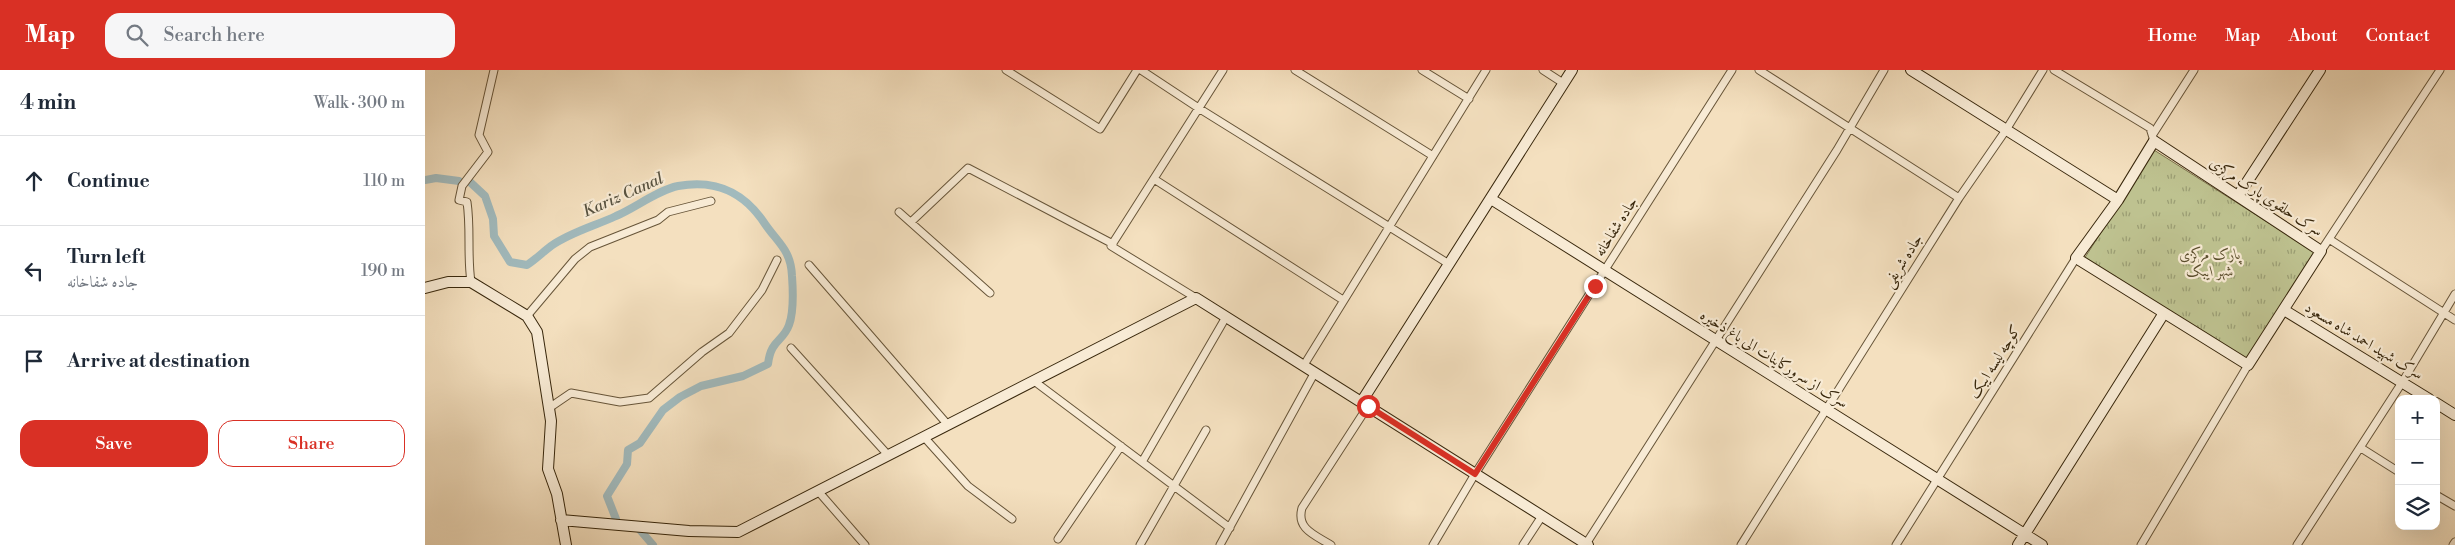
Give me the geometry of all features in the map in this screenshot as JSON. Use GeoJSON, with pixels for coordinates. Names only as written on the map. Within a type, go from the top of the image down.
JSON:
{"type":"FeatureCollection","features":[{"type":"Feature","properties":{"kind":"street"},"geometry":{"type":"LineString","coordinates":[[471,282],[467,202],[459,200],[462,186],[488,152],[479,135],[494,70]]}},
{"type":"Feature","properties":{"kind":"street"},"geometry":{"type":"LineString","coordinates":[[1006,70],[1100,129],[1137,70]]}},
{"type":"Feature","properties":{"kind":"street"},"geometry":{"type":"LineString","coordinates":[[1141,70],[1199,110],[1449,264]]}},
{"type":"Feature","properties":{"kind":"street"},"geometry":{"type":"LineString","coordinates":[[1223,70],[1111,246],[1304,365],[1587,544],[1849,129],[1883,70]]}},
{"type":"Feature","properties":{"kind":"street"},"geometry":{"type":"LineString","coordinates":[[1295,70],[1433,156]]}},
{"type":"Feature","properties":{"kind":"street"},"geometry":{"type":"LineString","coordinates":[[1423,70],[1469,99]]}},
{"type":"Feature","properties":{"kind":"street"},"geometry":{"type":"LineString","coordinates":[[1304,365],[1486,70]]}},
{"type":"Feature","properties":{"kind":"street"},"geometry":{"type":"LineString","coordinates":[[1543,70],[1563,83]]}},
{"type":"Feature","properties":{"kind":"street"},"geometry":{"type":"LineString","coordinates":[[1331,545],[1303,526],[1299,517],[1302,508],[1449,264],[1572,70]]}},
{"type":"Feature","properties":{"kind":"street","name":"جاده شفاخانه"},"geometry":{"type":"LineString","coordinates":[[1433,545],[1475,474],[1732,70]]}},
{"type":"Feature","properties":{"kind":"street"},"geometry":{"type":"LineString","coordinates":[[1759,70],[1959,198]]}},
{"type":"Feature","properties":{"kind":"street"},"geometry":{"type":"LineString","coordinates":[[1911,70],[2117,200]]}},
{"type":"Feature","properties":{"kind":"street","name":"جاده شریفی"},"geometry":{"type":"LineString","coordinates":[[1741,545],[1959,198],[2006,130],[2043,70]]}},
{"type":"Feature","properties":{"kind":"street"},"geometry":{"type":"LineString","coordinates":[[2055,70],[2149,128],[2154,138]]}},
{"type":"Feature","properties":{"kind":"street"},"geometry":{"type":"LineString","coordinates":[[2141,545],[2248,365],[2076,258],[2117,200],[2194,70]]}},
{"type":"Feature","properties":{"kind":"street"},"geometry":{"type":"LineString","coordinates":[[2238,196],[2320,70]]}},
{"type":"Feature","properties":{"kind":"street"},"geometry":{"type":"LineString","coordinates":[[2321,251],[2440,70]]}},
{"type":"Feature","properties":{"kind":"street","name":"سرک حلقوی پارک مرکزی"},"geometry":{"type":"LineString","coordinates":[[2154,138],[2321,251],[2248,365]]}},
{"type":"Feature","properties":{"kind":"street"},"geometry":{"type":"LineString","coordinates":[[911,222],[969,168],[1113,244]]}},
{"type":"Feature","properties":{"kind":"street"},"geometry":{"type":"LineString","coordinates":[[1155,179],[1343,300]]}},
{"type":"Feature","properties":{"kind":"street","name":"سرک از سرورکاینات الی باغ ذخیره"},"geometry":{"type":"LineString","coordinates":[[1491,199],[2042,545]]}},
{"type":"Feature","properties":{"kind":"street"},"geometry":{"type":"LineString","coordinates":[[527,316],[575,259],[590,248],[658,220],[668,212],[711,202]]}},
{"type":"Feature","properties":{"kind":"street"},"geometry":{"type":"LineString","coordinates":[[899,212],[990,293]]}},
{"type":"Feature","properties":{"kind":"street"},"geometry":{"type":"LineString","coordinates":[[2329,239],[2455,320]]}},
{"type":"Feature","properties":{"kind":"street","name":"کوچه لیسه ایبک"},"geometry":{"type":"LineString","coordinates":[[1896,545],[2076,258]]}},
{"type":"Feature","properties":{"kind":"street"},"geometry":{"type":"LineString","coordinates":[[549,408],[571,393],[620,402],[649,398],[702,352],[729,333],[763,290],[777,260]]}},
{"type":"Feature","properties":{"kind":"street"},"geometry":{"type":"LineString","coordinates":[[809,265],[948,425]]}},
{"type":"Feature","properties":{"kind":"street"},"geometry":{"type":"LineString","coordinates":[[425,288],[448,282],[471,282],[527,316],[537,332],[551,421],[548,469],[567,545]]}},
{"type":"Feature","properties":{"kind":"street"},"geometry":{"type":"LineString","coordinates":[[2297,545],[2361,448],[2455,294]]}},
{"type":"Feature","properties":{"kind":"street"},"geometry":{"type":"LineString","coordinates":[[561,520],[689,531],[738,532],[1196,298]]}},
{"type":"Feature","properties":{"kind":"street","name":"سرک شهید احمد شاه مسعود"},"geometry":{"type":"LineString","coordinates":[[2284,310],[2423,395]]}},
{"type":"Feature","properties":{"kind":"street"},"geometry":{"type":"LineString","coordinates":[[2018,545],[2163,313]]}},
{"type":"Feature","properties":{"kind":"street"},"geometry":{"type":"LineString","coordinates":[[1142,462],[1226,317]]}},
{"type":"Feature","properties":{"kind":"street"},"geometry":{"type":"LineString","coordinates":[[791,348],[888,455]]}},
{"type":"Feature","properties":{"kind":"street"},"geometry":{"type":"LineString","coordinates":[[1220,545],[1315,372]]}},
{"type":"Feature","properties":{"kind":"street"},"geometry":{"type":"LineString","coordinates":[[1034,381],[1230,528]]}},
{"type":"Feature","properties":{"kind":"street"},"geometry":{"type":"LineString","coordinates":[[2440,406],[2455,415]]}},
{"type":"Feature","properties":{"kind":"street"},"geometry":{"type":"LineString","coordinates":[[1140,545],[1206,430]]}},
{"type":"Feature","properties":{"kind":"street"},"geometry":{"type":"LineString","coordinates":[[924,437],[968,486],[1012,519]]}},
{"type":"Feature","properties":{"kind":"street"},"geometry":{"type":"LineString","coordinates":[[1057,539],[1121,446]]}},
{"type":"Feature","properties":{"kind":"street"},"geometry":{"type":"LineString","coordinates":[[2361,448],[2395,469]]}},
{"type":"Feature","properties":{"kind":"street"},"geometry":{"type":"LineString","coordinates":[[819,491],[865,545]]}},
{"type":"Feature","properties":{"kind":"street"},"geometry":{"type":"LineString","coordinates":[[2440,497],[2455,506]]}},
{"type":"Feature","properties":{"kind":"street"},"geometry":{"type":"LineString","coordinates":[[1523,545],[1542,516]]}},
{"type":"Feature","properties":{"kind":"green space","name":"پارک مرکزی شهر ایبک"},"geometry":{"type":"Polygon","coordinates":[[[2154,150],[2316,253],[2246,362],[2084,259],[2154,150]]]}},
{"type":"Feature","properties":{"kind":"waterway","name":"Kariz Canal"},"geometry":{"type":"LineString","coordinates":[[425,180],[436,178],[459,181]]}},
{"type":"Feature","properties":{"kind":"waterway","name":"Kariz Canal"},"geometry":{"type":"LineString","coordinates":[[470,182],[485,196],[493,219],[494,236],[510,262],[527,265],[551,246],[583,229],[623,213],[670,188],[692,184],[705,184],[717,187],[728,190],[738,196],[757,213],[786,253],[792,276],[792,314],[784,335],[774,345],[768,364],[743,376],[701,386],[680,397],[663,410],[640,443],[628,450],[627,464],[607,496],[616,519]]}},
{"type":"Feature","properties":{"kind":"waterway","name":"Kariz Canal"},"geometry":{"type":"LineString","coordinates":[[640,530],[653,545]]}},
{"type":"Feature","properties":{"kind":"route"},"geometry":{"type":"LineString","coordinates":[[1368,406],[1475,474],[1595,286]]}}]}
